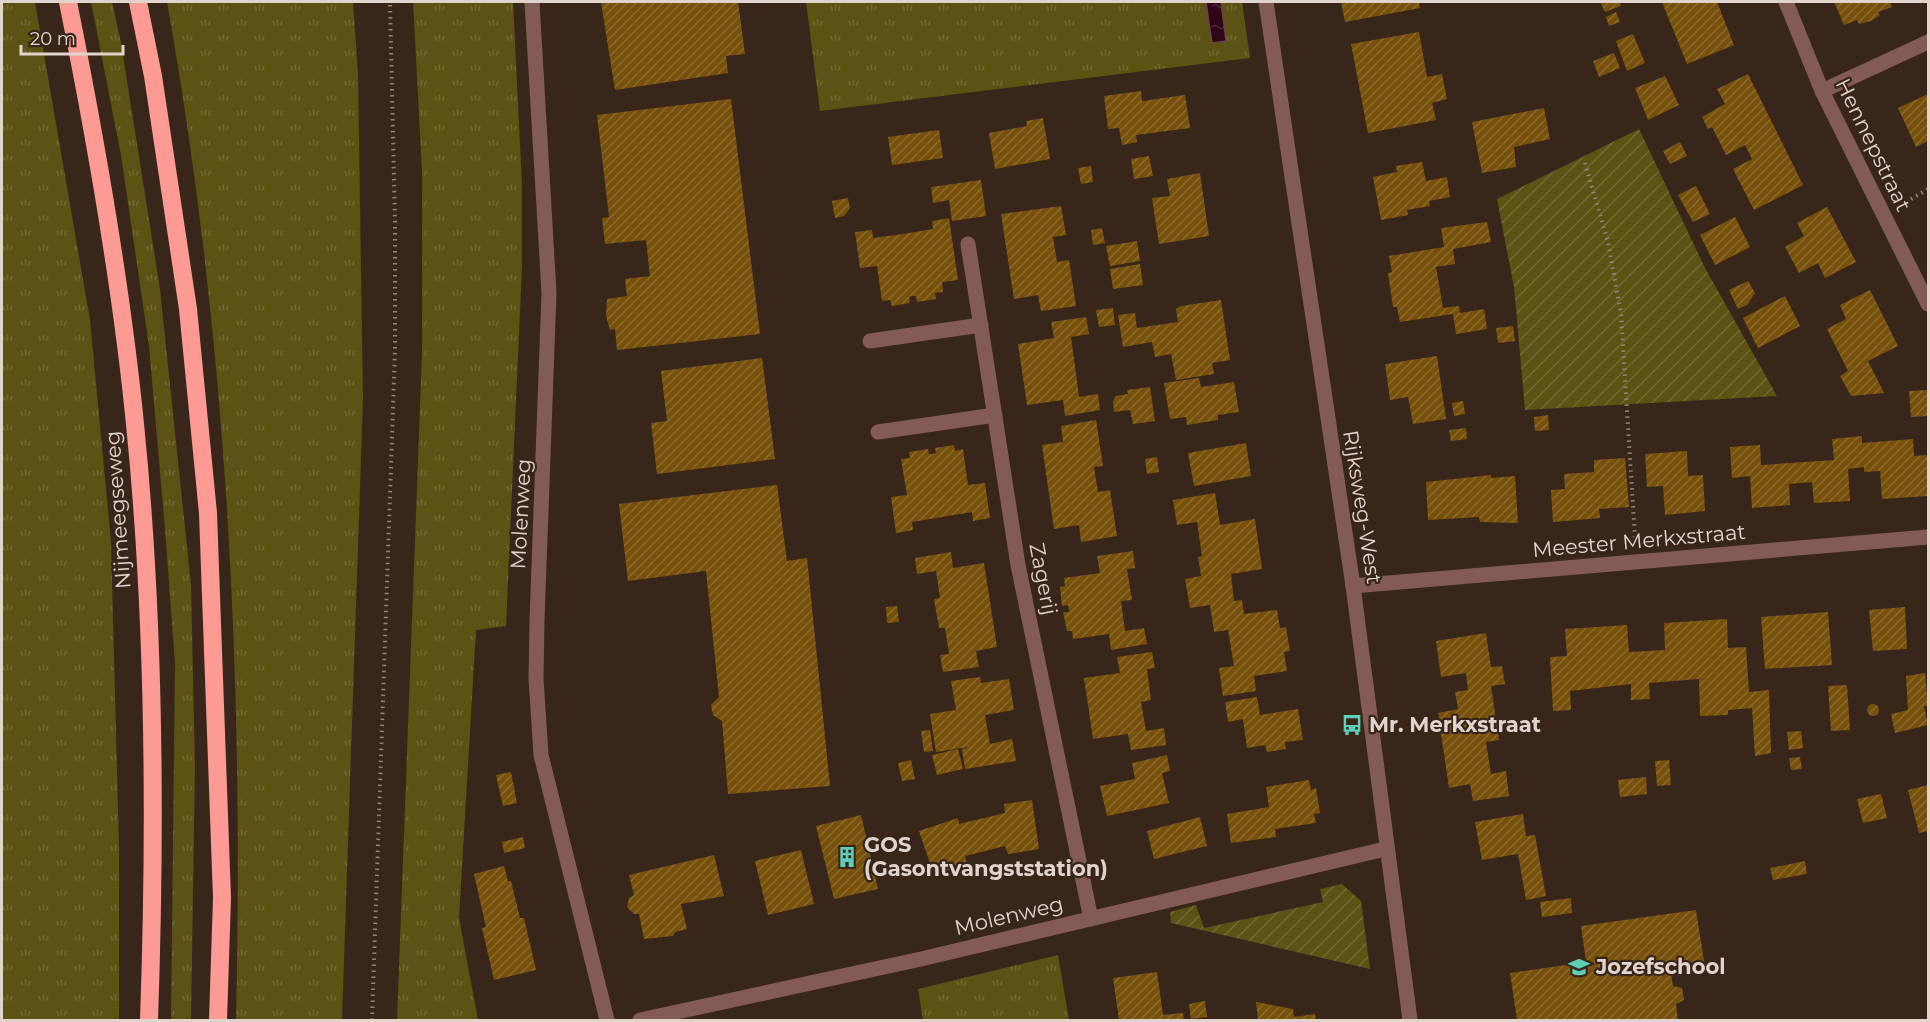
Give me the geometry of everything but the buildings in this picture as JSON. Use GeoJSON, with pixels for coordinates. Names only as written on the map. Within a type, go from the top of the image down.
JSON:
{"type":"FeatureCollection","features":[{"type":"Feature","properties":{"kind":"highway","name":"Nijmeegseweg"},"geometry":{"type":"LineString","coordinates":[[68,2],[114,258],[135,424],[151,658],[153,895],[149,1020]]}},
{"type":"Feature","properties":{"kind":"highway"},"geometry":{"type":"LineString","coordinates":[[138,2],[153,76],[188,309],[208,513],[222,898],[218,1020]]}},
{"type":"Feature","properties":{"kind":"street","name":"Molenweg"},"geometry":{"type":"LineString","coordinates":[[532,2],[549,293],[537,620],[536,679],[541,755],[607,1020]]}},
{"type":"Feature","properties":{"kind":"street","name":"Rijksweg-West"},"geometry":{"type":"LineString","coordinates":[[1266,2],[1353,586],[1385,849],[1410,1020]]}},
{"type":"Feature","properties":{"kind":"street","name":"Hennepstraat"},"geometry":{"type":"LineString","coordinates":[[1786,2],[1821,91],[1929,304]]}},
{"type":"Feature","properties":{"kind":"street"},"geometry":{"type":"LineString","coordinates":[[1821,91],[1929,42]]}},
{"type":"Feature","properties":{"kind":"street","name":"Zagerij"},"geometry":{"type":"LineString","coordinates":[[968,244],[1018,565],[1090,919]]}},
{"type":"Feature","properties":{"kind":"street"},"geometry":{"type":"LineString","coordinates":[[870,342],[981,325]]}},
{"type":"Feature","properties":{"kind":"street"},"geometry":{"type":"LineString","coordinates":[[878,432],[994,415]]}},
{"type":"Feature","properties":{"kind":"street","name":"Meester Merkxstraat"},"geometry":{"type":"LineString","coordinates":[[1353,586],[1929,537]]}},
{"type":"Feature","properties":{"kind":"street","name":"Molenweg"},"geometry":{"type":"LineString","coordinates":[[648,1020],[1385,849]]}},
{"type":"Feature","properties":{"kind":"path"},"geometry":{"type":"LineString","coordinates":[[372,1020],[395,350],[396,222],[390,2]]}},
{"type":"Feature","properties":{"kind":"path"},"geometry":{"type":"LineString","coordinates":[[1585,163],[1608,242],[1621,314],[1636,563]]}},
{"type":"Feature","properties":{"kind":"path"},"geometry":{"type":"LineString","coordinates":[[1911,199],[1929,189]]}},
{"type":"Feature","properties":{"kind":"green space"},"geometry":{"type":"Polygon","coordinates":[[[2,2],[35,2],[90,320],[111,542],[119,848],[119,1020],[2,1020],[2,2]]]}},
{"type":"Feature","properties":{"kind":"green space"},"geometry":{"type":"Polygon","coordinates":[[[91,2],[112,2],[121,43],[160,289],[191,585],[195,769],[191,1020],[171,1020],[175,664],[149,346],[121,155],[91,2]]]}},
{"type":"Feature","properties":{"kind":"green space"},"geometry":{"type":"Polygon","coordinates":[[[167,2],[353,2],[358,73],[363,399],[342,1020],[236,1020],[237,764],[234,637],[227,509],[204,255],[188,128],[167,2]]]}},
{"type":"Feature","properties":{"kind":"green space"},"geometry":{"type":"Polygon","coordinates":[[[413,2],[513,2],[522,185],[522,266],[506,626],[476,630],[459,918],[478,1020],[397,1020],[422,353],[422,171],[413,2]]]}},
{"type":"Feature","properties":{"kind":"green space"},"geometry":{"type":"Polygon","coordinates":[[[806,2],[1242,2],[1250,58],[820,111],[806,2]]]}},
{"type":"Feature","properties":{"kind":"green space"},"geometry":{"type":"Polygon","coordinates":[[[1639,129],[1705,268],[1777,396],[1525,410],[1514,287],[1497,199],[1639,129]]]}},
{"type":"Feature","properties":{"kind":"green space"},"geometry":{"type":"Polygon","coordinates":[[[1342,884],[1361,901],[1370,969],[1171,923],[1170,912],[1196,905],[1204,928],[1323,902],[1320,889],[1342,884]]]}},
{"type":"Feature","properties":{"kind":"green space"},"geometry":{"type":"Polygon","coordinates":[[[1058,955],[1069,1020],[923,1020],[918,989],[1058,955]]]}},
{"type":"Feature","properties":{"kind":"water"},"geometry":{"type":"Polygon","coordinates":[[[1206,2],[1221,2],[1226,41],[1212,43],[1206,2]]]}},
{"type":"Feature","properties":{"kind":"place","name":"Mr. Merkxstraat"},"geometry":{"type":"Point","coordinates":[1352,725]}},
{"type":"Feature","properties":{"kind":"place","name":"GOS (Gasontvangststation)"},"geometry":{"type":"Point","coordinates":[847,857]}},
{"type":"Feature","properties":{"kind":"place","name":"Jozefschool"},"geometry":{"type":"Point","coordinates":[1579,967]}}]}
